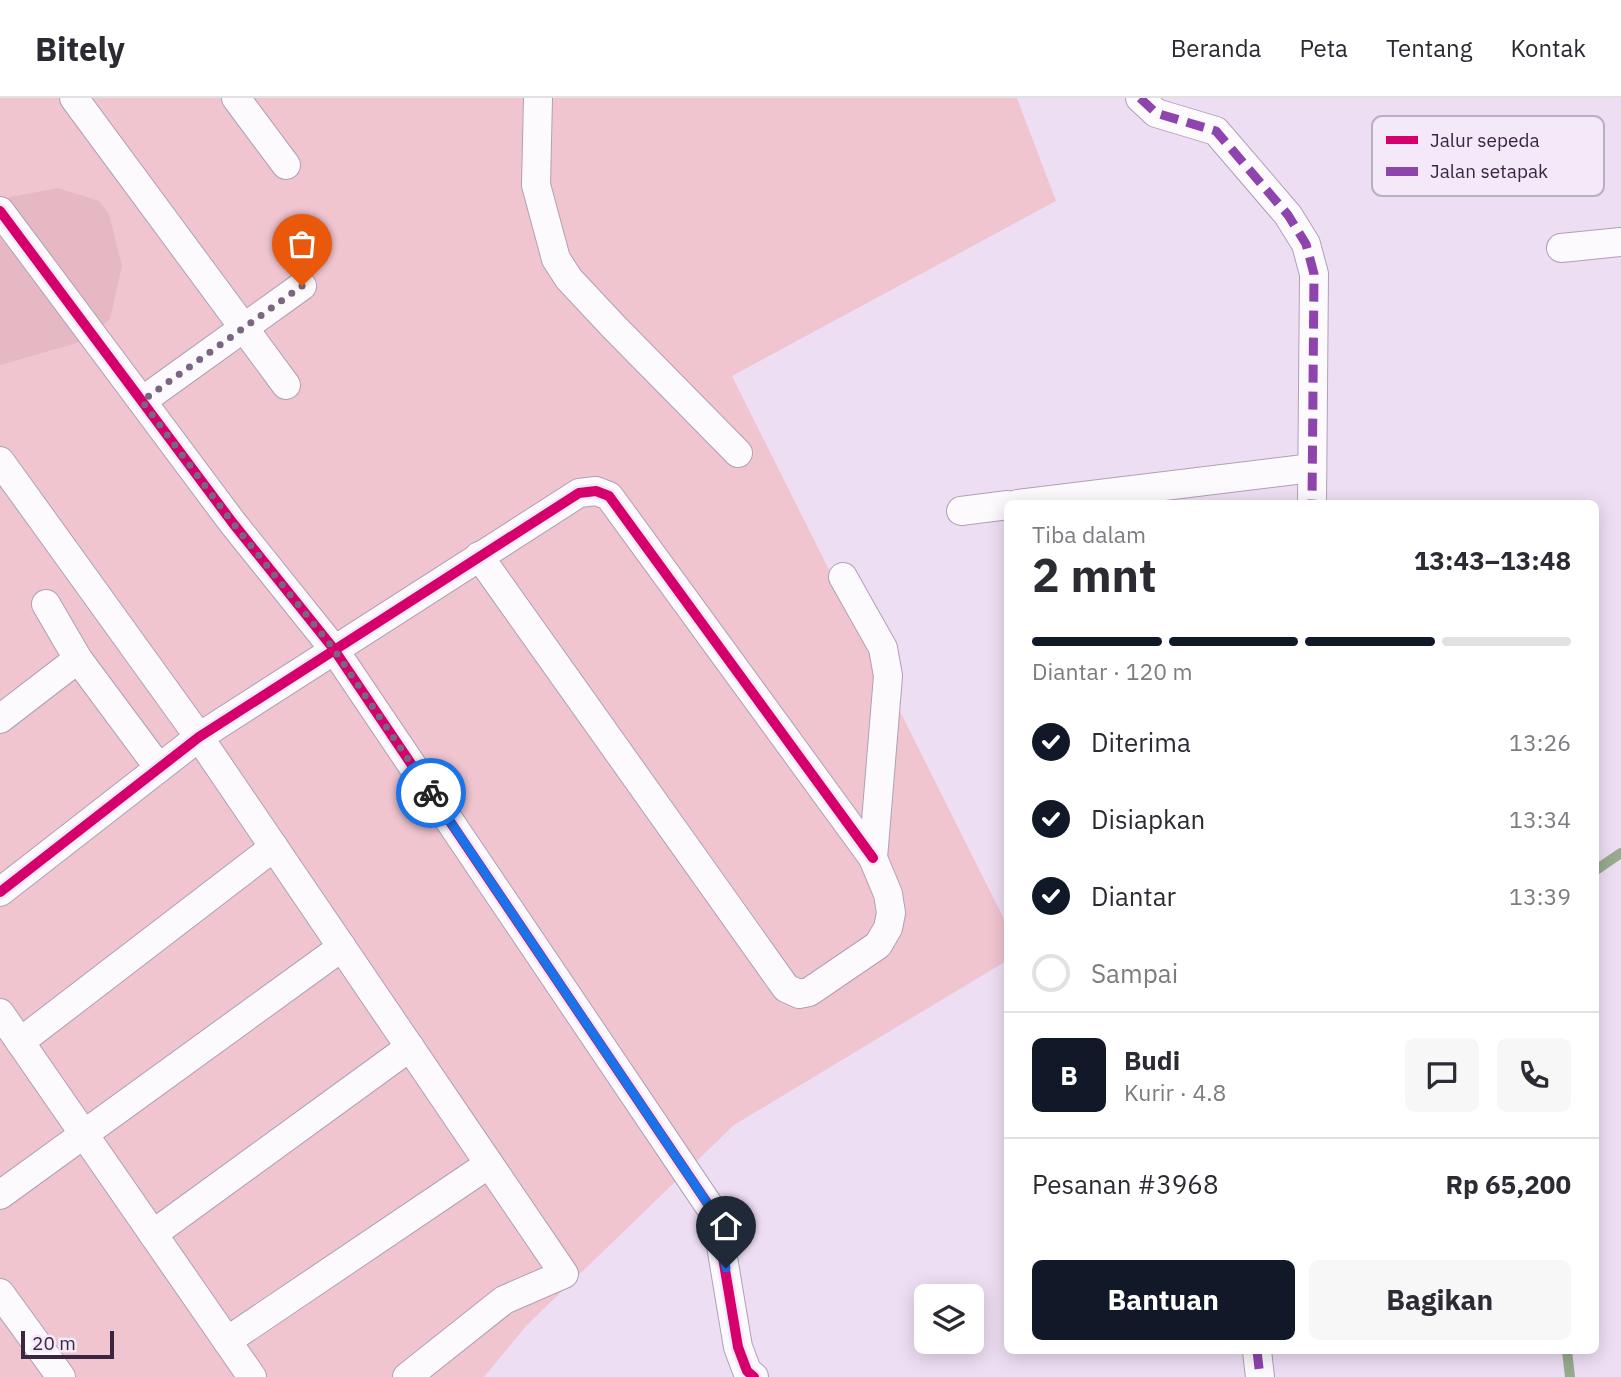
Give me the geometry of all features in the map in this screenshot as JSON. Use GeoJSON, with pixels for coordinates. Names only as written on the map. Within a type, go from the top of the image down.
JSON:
{"type":"FeatureCollection","features":[{"type":"Feature","properties":{"kind":"street"},"geometry":{"type":"LineString","coordinates":[[74,98],[286,385]]}},
{"type":"Feature","properties":{"kind":"street"},"geometry":{"type":"LineString","coordinates":[[236,98],[286,165]]}},
{"type":"Feature","properties":{"kind":"street"},"geometry":{"type":"LineString","coordinates":[[538,98],[536,185],[556,259],[569,279],[604,317],[738,453]]}},
{"type":"Feature","properties":{"kind":"street"},"geometry":{"type":"LineString","coordinates":[[1140,98],[1156,113],[1216,131],[1288,215],[1306,244],[1314,274],[1312,500]]}},
{"type":"Feature","properties":{"kind":"street"},"geometry":{"type":"LineString","coordinates":[[0,211],[232,522],[333,648],[716,1216],[738,1347],[747,1371],[754,1377]]}},
{"type":"Feature","properties":{"kind":"street"},"geometry":{"type":"LineString","coordinates":[[1560,248],[1621,242]]}},
{"type":"Feature","properties":{"kind":"street"},"geometry":{"type":"LineString","coordinates":[[142,401],[302,286]]}},
{"type":"Feature","properties":{"kind":"street"},"geometry":{"type":"LineString","coordinates":[[0,461],[199,737],[564,1274],[504,1300],[407,1377]]}},
{"type":"Feature","properties":{"kind":"street"},"geometry":{"type":"LineString","coordinates":[[1051,500],[1312,468]]}},
{"type":"Feature","properties":{"kind":"street"},"geometry":{"type":"LineString","coordinates":[[0,892],[199,737],[333,648],[479,556],[579,494],[596,491],[609,496],[873,858],[888,894],[891,913],[888,928],[878,945],[809,992],[799,994],[786,988],[479,556]]}},
{"type":"Feature","properties":{"kind":"street"},"geometry":{"type":"LineString","coordinates":[[961,511],[1004,506]]}},
{"type":"Feature","properties":{"kind":"street"},"geometry":{"type":"LineString","coordinates":[[843,577],[883,648],[888,676],[873,858]]}},
{"type":"Feature","properties":{"kind":"street"},"geometry":{"type":"LineString","coordinates":[[46,604],[78,659],[159,768]]}},
{"type":"Feature","properties":{"kind":"street"},"geometry":{"type":"LineString","coordinates":[[0,719],[78,659]]}},
{"type":"Feature","properties":{"kind":"street"},"geometry":{"type":"LineString","coordinates":[[20,1042],[274,847]]}},
{"type":"Feature","properties":{"kind":"street"},"geometry":{"type":"LineString","coordinates":[[0,1195],[342,947]]}},
{"type":"Feature","properties":{"kind":"street"},"geometry":{"type":"LineString","coordinates":[[0,1013],[252,1377]]}},
{"type":"Feature","properties":{"kind":"street"},"geometry":{"type":"LineString","coordinates":[[153,1234],[410,1047]]}},
{"type":"Feature","properties":{"kind":"street"},"geometry":{"type":"LineString","coordinates":[[227,1341],[489,1164]]}},
{"type":"Feature","properties":{"kind":"street"},"geometry":{"type":"LineString","coordinates":[[0,1293],[61,1377]]}},
{"type":"Feature","properties":{"kind":"street"},"geometry":{"type":"LineString","coordinates":[[1257,1354],[1260,1377]]}},
{"type":"Feature","properties":{"kind":"shaded area"},"geometry":{"type":"Polygon","coordinates":[[[0,98],[1017,98],[1056,201],[732,376],[1004,919],[1004,962],[734,1125],[527,1325],[484,1377],[0,1377],[0,98]]]}},
{"type":"Feature","properties":{"kind":"shaded area"},"geometry":{"type":"Polygon","coordinates":[[[58,188],[99,201],[109,214],[122,266],[110,319],[84,341],[0,365],[0,199],[58,188]]]}},
{"type":"Feature","properties":{"kind":"waterway"},"geometry":{"type":"LineString","coordinates":[[1599,868],[1621,853]]}},
{"type":"Feature","properties":{"kind":"waterway"},"geometry":{"type":"LineString","coordinates":[[1567,1354],[1570,1377]]}},
{"type":"Feature","properties":{"kind":"marked path"},"geometry":{"type":"LineString","coordinates":[[1140,98],[1156,113],[1216,131],[1288,215],[1306,244],[1314,274],[1312,500]]}},
{"type":"Feature","properties":{"kind":"marked path"},"geometry":{"type":"LineString","coordinates":[[1257,1354],[1260,1377]]}},
{"type":"Feature","properties":{"kind":"cycle path"},"geometry":{"type":"LineString","coordinates":[[0,211],[232,522],[333,648],[716,1216],[738,1347],[747,1371],[754,1377]]}},
{"type":"Feature","properties":{"kind":"cycle path"},"geometry":{"type":"LineString","coordinates":[[0,892],[199,737],[579,493],[596,491],[609,496],[873,858]]}},
{"type":"Feature","properties":{"kind":"way so far"},"geometry":{"type":"LineString","coordinates":[[302,286],[142,401],[232,522],[333,648],[431,793]]}},
{"type":"Feature","properties":{"kind":"route"},"geometry":{"type":"LineString","coordinates":[[431,793],[716,1216],[726,1268]]}}]}
